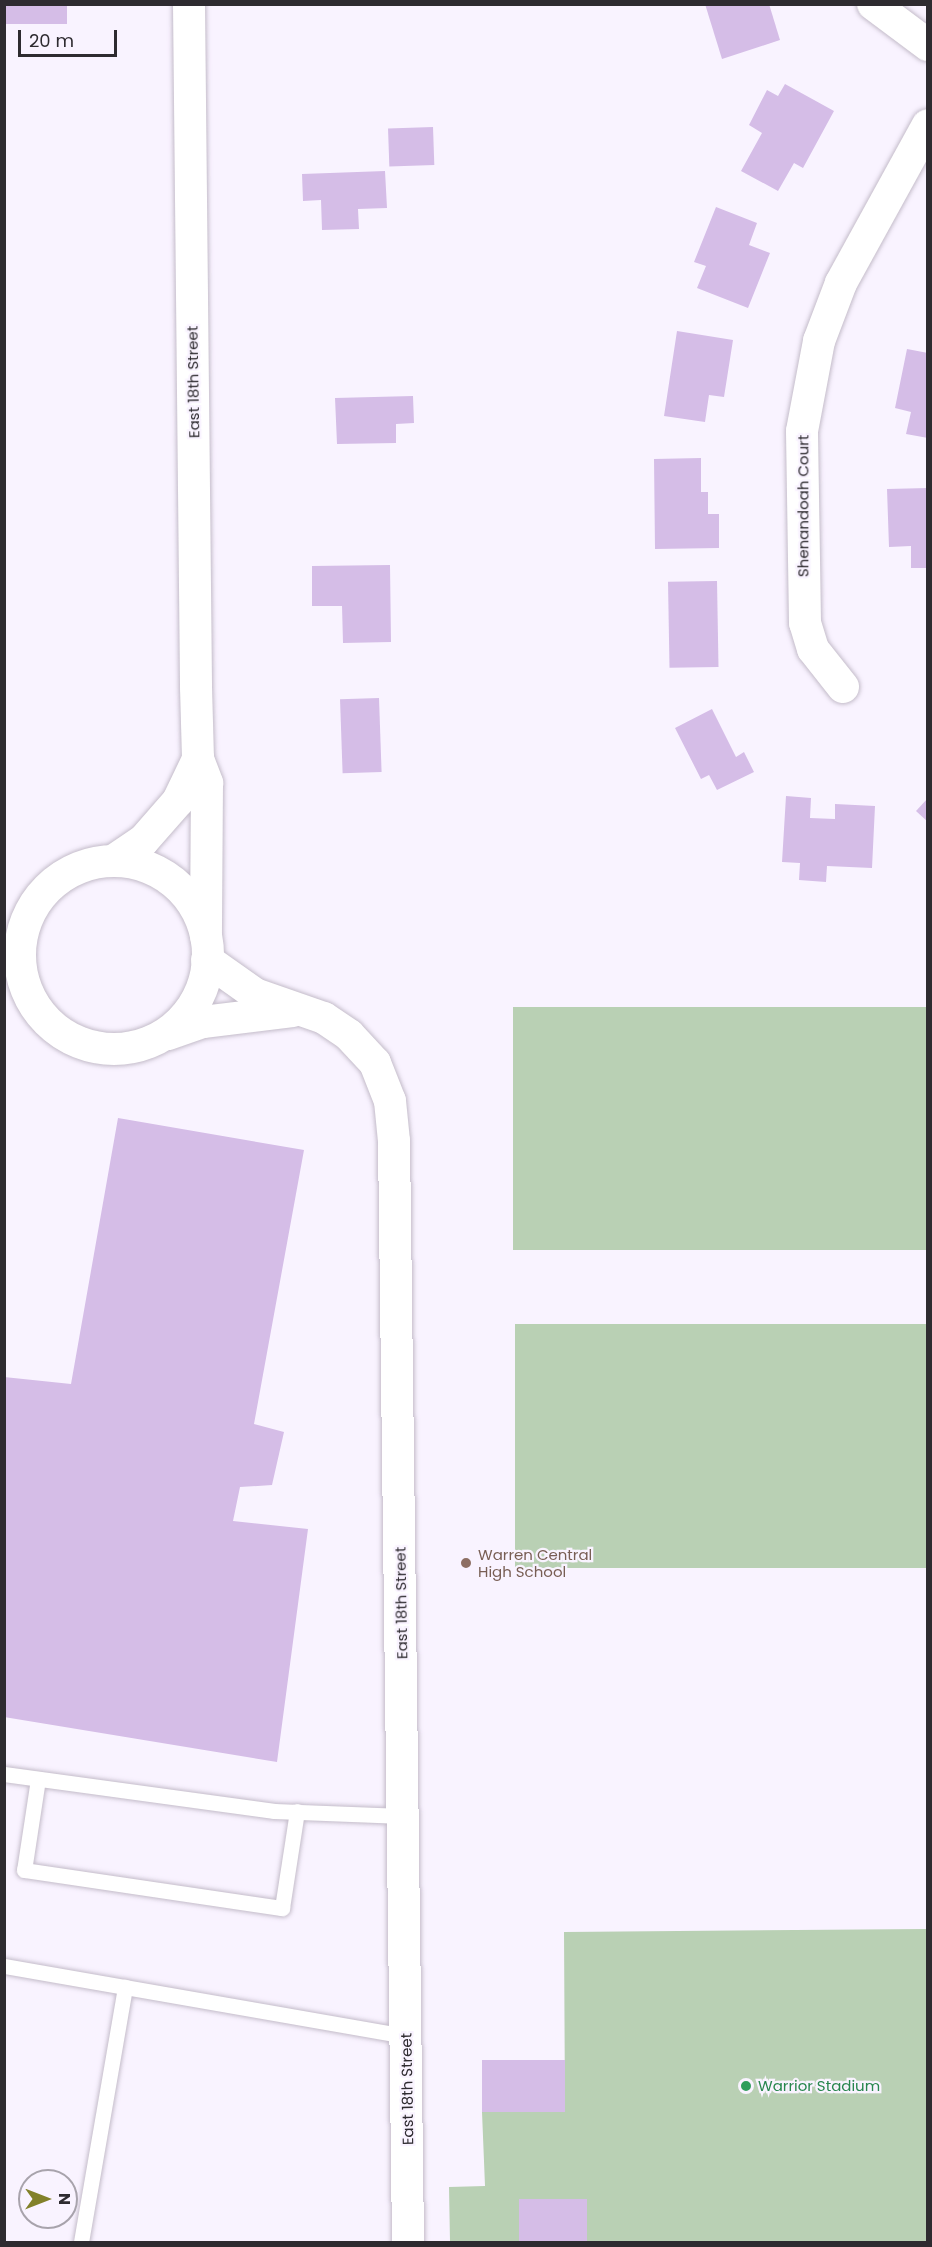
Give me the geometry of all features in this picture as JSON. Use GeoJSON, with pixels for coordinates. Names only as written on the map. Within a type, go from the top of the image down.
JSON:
{"type":"FeatureCollection","features":[{"type":"Feature","properties":{"kind":"street","name":"East 18th Street"},"geometry":{"type":"LineString","coordinates":[[189,4],[198,759]]}},
{"type":"Feature","properties":{"kind":"street"},"geometry":{"type":"LineString","coordinates":[[873,4],[927,45]]}},
{"type":"Feature","properties":{"kind":"street","name":"Shenandoah Court"},"geometry":{"type":"LineString","coordinates":[[843,687],[813,649],[805,623],[802,431],[819,341],[841,283],[927,125]]}},
{"type":"Feature","properties":{"kind":"street"},"geometry":{"type":"LineString","coordinates":[[112,861],[143,841],[178,801],[198,759]]}},
{"type":"Feature","properties":{"kind":"street"},"geometry":{"type":"LineString","coordinates":[[165,1034],[185,1017],[200,995],[207,948],[207,783],[198,759]]}},
{"type":"Feature","properties":{"kind":"street"},"geometry":{"type":"LineString","coordinates":[[112,861],[152,868],[177,884],[196,908],[207,948],[255,994],[296,1011],[224,1018],[165,1034],[142,1046],[116,1050],[90,1047],[66,1037],[45,1020],[30,999],[21,974],[19,948],[26,919],[42,893],[65,874],[93,862],[112,861]]}},
{"type":"Feature","properties":{"kind":"street","name":"East 18th Street"},"geometry":{"type":"LineString","coordinates":[[296,1011],[324,1018],[349,1035],[375,1063],[390,1101],[394,1141],[408,2242]]}},
{"type":"Feature","properties":{"kind":"lane"},"geometry":{"type":"LineString","coordinates":[[4,1774],[297,1811],[403,1816]]}},
{"type":"Feature","properties":{"kind":"lane"},"geometry":{"type":"LineString","coordinates":[[38,1779],[24,1870],[282,1908],[297,1811]]}},
{"type":"Feature","properties":{"kind":"lane"},"geometry":{"type":"LineString","coordinates":[[4,1966],[406,2036]]}},
{"type":"Feature","properties":{"kind":"lane"},"geometry":{"type":"LineString","coordinates":[[81,2242],[125,1987]]}},
{"type":"Feature","properties":{"kind":"green space"},"geometry":{"type":"Polygon","coordinates":[[[513,1007],[927,1007],[927,1250],[513,1250],[513,1007]]]}},
{"type":"Feature","properties":{"kind":"green space"},"geometry":{"type":"Polygon","coordinates":[[[515,1324],[927,1324],[927,1568],[515,1568],[515,1324]]]}},
{"type":"Feature","properties":{"kind":"green space","name":"Warrior Stadium"},"geometry":{"type":"Polygon","coordinates":[[[927,1929],[927,2242],[450,2242],[449,2187],[485,2186],[482,2112],[565,2111],[564,1932],[927,1929]]]}},
{"type":"Feature","properties":{"kind":"building"},"geometry":{"type":"Polygon","coordinates":[[[4,4],[67,4],[67,24],[4,24],[4,4]]]}},
{"type":"Feature","properties":{"kind":"building"},"geometry":{"type":"Polygon","coordinates":[[[705,4],[769,4],[780,40],[722,59],[705,4]]]}},
{"type":"Feature","properties":{"kind":"building"},"geometry":{"type":"Polygon","coordinates":[[[785,84],[834,111],[803,168],[794,163],[778,191],[741,171],[762,133],[749,125],[767,90],[778,96],[785,84]]]}},
{"type":"Feature","properties":{"kind":"building"},"geometry":{"type":"Polygon","coordinates":[[[433,127],[434,165],[389,167],[388,129],[433,127]]]}},
{"type":"Feature","properties":{"kind":"building"},"geometry":{"type":"Polygon","coordinates":[[[385,171],[387,208],[358,209],[359,229],[322,230],[321,200],[303,201],[302,174],[385,171]]]}},
{"type":"Feature","properties":{"kind":"building"},"geometry":{"type":"Polygon","coordinates":[[[716,207],[757,223],[749,245],[770,253],[748,308],[697,288],[706,266],[694,262],[716,207]]]}},
{"type":"Feature","properties":{"kind":"building"},"geometry":{"type":"Polygon","coordinates":[[[677,331],[733,340],[724,397],[709,395],[705,422],[664,416],[677,331]]]}},
{"type":"Feature","properties":{"kind":"building"},"geometry":{"type":"Polygon","coordinates":[[[907,349],[928,353],[928,438],[906,434],[911,412],[895,408],[907,349]]]}},
{"type":"Feature","properties":{"kind":"building"},"geometry":{"type":"Polygon","coordinates":[[[413,396],[414,423],[396,424],[396,443],[337,444],[335,398],[413,396]]]}},
{"type":"Feature","properties":{"kind":"building"},"geometry":{"type":"Polygon","coordinates":[[[701,458],[701,492],[708,492],[708,514],[719,514],[719,548],[655,549],[654,459],[701,458]]]}},
{"type":"Feature","properties":{"kind":"building"},"geometry":{"type":"Polygon","coordinates":[[[928,488],[928,568],[911,568],[911,546],[889,547],[887,489],[928,488]]]}},
{"type":"Feature","properties":{"kind":"building"},"geometry":{"type":"Polygon","coordinates":[[[390,565],[391,642],[343,643],[342,606],[312,606],[312,566],[390,565]]]}},
{"type":"Feature","properties":{"kind":"building"},"geometry":{"type":"Polygon","coordinates":[[[717,581],[719,667],[670,668],[668,582],[717,581]]]}},
{"type":"Feature","properties":{"kind":"building"},"geometry":{"type":"Polygon","coordinates":[[[379,698],[382,772],[343,773],[340,699],[379,698]]]}},
{"type":"Feature","properties":{"kind":"building"},"geometry":{"type":"Polygon","coordinates":[[[712,709],[736,757],[744,752],[754,772],[717,790],[709,775],[701,779],[675,728],[712,709]]]}},
{"type":"Feature","properties":{"kind":"building"},"geometry":{"type":"Polygon","coordinates":[[[786,796],[811,798],[810,818],[835,819],[835,804],[875,806],[872,868],[827,866],[826,882],[799,880],[800,863],[782,862],[786,796]]]}},
{"type":"Feature","properties":{"kind":"building"},"geometry":{"type":"Polygon","coordinates":[[[928,798],[928,822],[916,811],[928,798]]]}},
{"type":"Feature","properties":{"kind":"building"},"geometry":{"type":"Polygon","coordinates":[[[118,1118],[304,1150],[254,1424],[284,1432],[272,1485],[240,1487],[233,1521],[308,1529],[277,1762],[4,1717],[4,1377],[71,1384],[118,1118]]]}},
{"type":"Feature","properties":{"kind":"building"},"geometry":{"type":"Polygon","coordinates":[[[482,2060],[565,2060],[565,2112],[482,2112],[482,2060]]]}},
{"type":"Feature","properties":{"kind":"building"},"geometry":{"type":"Polygon","coordinates":[[[519,2199],[587,2199],[587,2242],[519,2242],[519,2199]]]}},
{"type":"Feature","properties":{"kind":"place","name":"Warren Central High School"},"geometry":{"type":"Point","coordinates":[466,1563]}},
{"type":"Feature","properties":{"kind":"place","name":"Warrior Stadium"},"geometry":{"type":"Point","coordinates":[746,2086]}}]}
